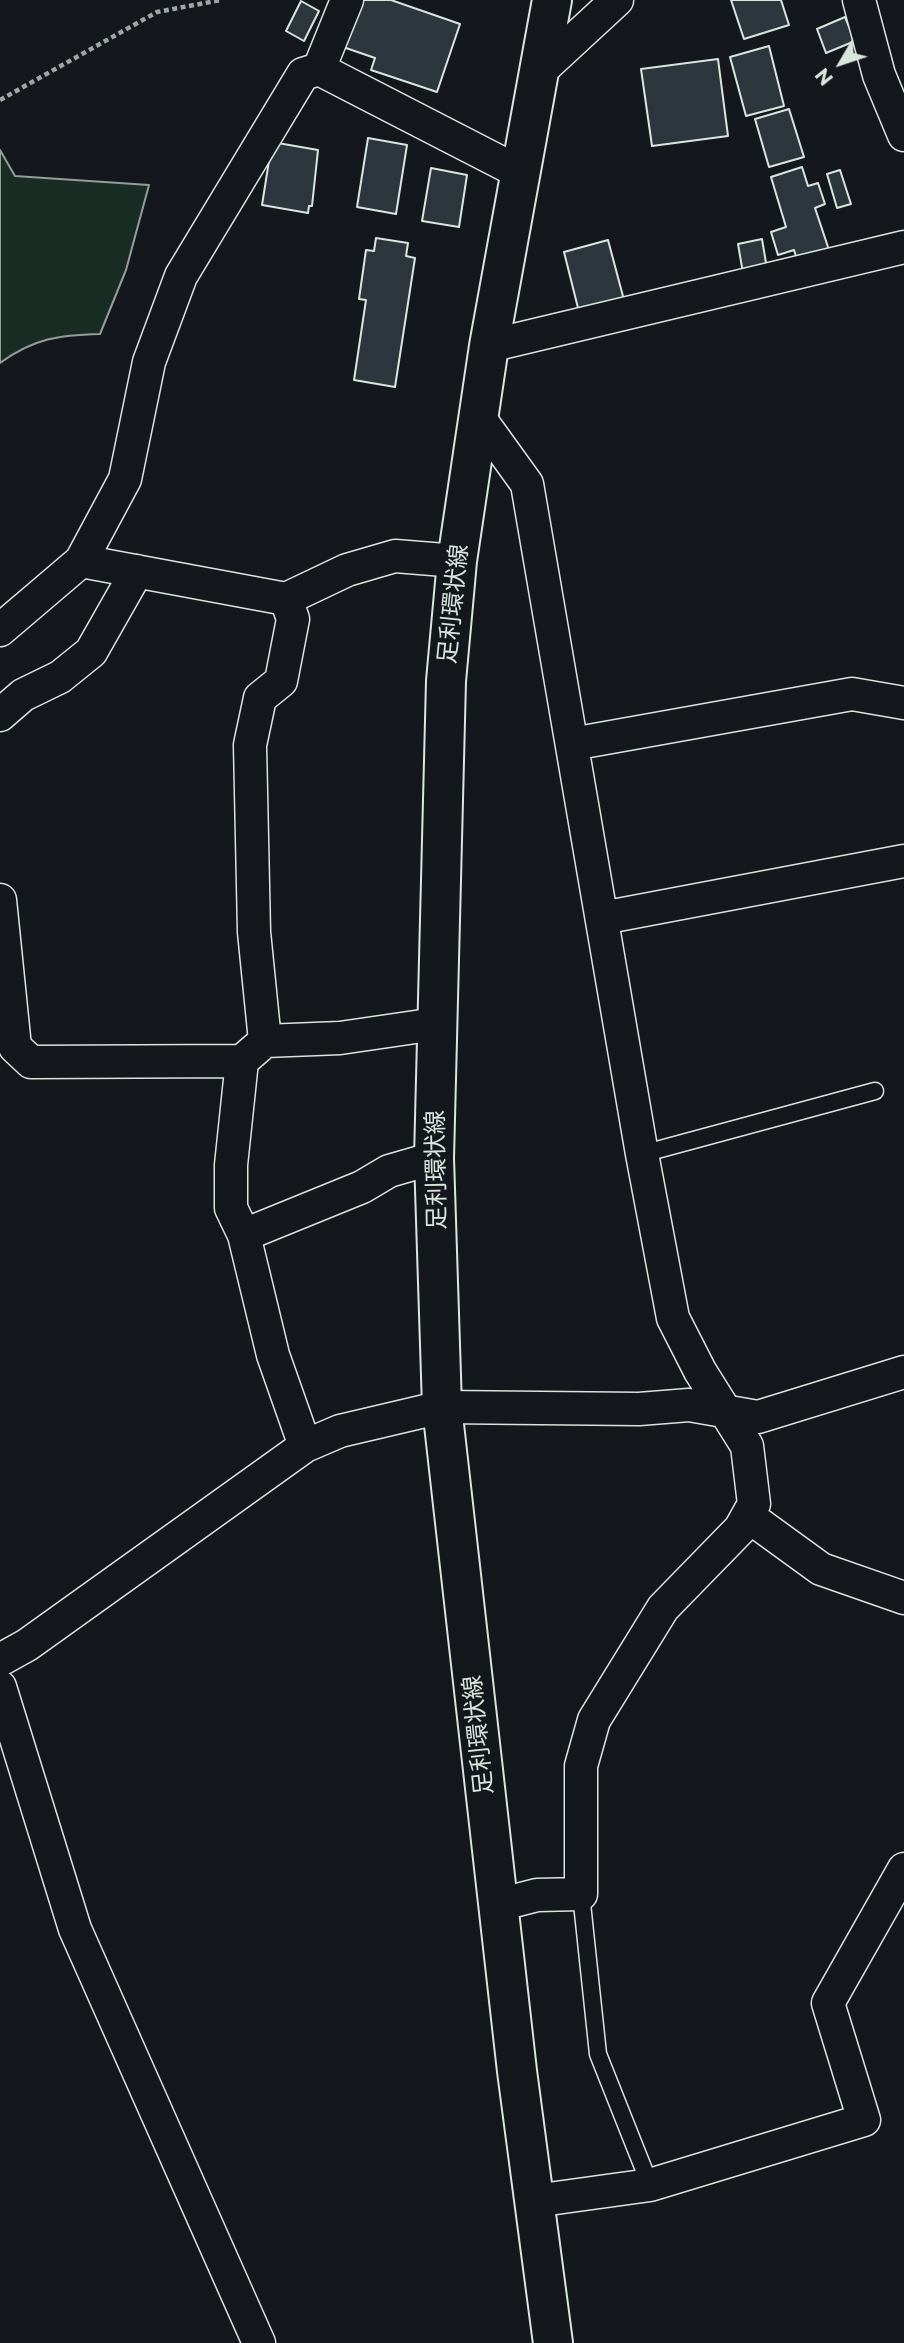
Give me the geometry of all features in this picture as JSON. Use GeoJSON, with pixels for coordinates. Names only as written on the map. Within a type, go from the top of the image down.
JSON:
{"type":"FeatureCollection","features":[{"type":"Feature","properties":{"kind":"main road","name":"足利環状線"},"geometry":{"type":"LineString","coordinates":[[552,0],[489,346],[457,561],[446,681],[435,1158],[442,1407],[498,1905],[553,2343]]}},
{"type":"Feature","properties":{"kind":"street"},"geometry":{"type":"LineString","coordinates":[[319,69],[347,0]]}},
{"type":"Feature","properties":{"kind":"street"},"geometry":{"type":"LineString","coordinates":[[538,73],[617,0]]}},
{"type":"Feature","properties":{"kind":"street"},"geometry":{"type":"LineString","coordinates":[[859,0],[879,75],[904,135]]}},
{"type":"Feature","properties":{"kind":"street"},"geometry":{"type":"LineString","coordinates":[[0,631],[81,561],[125,479],[149,362],[181,276],[303,74],[319,69],[519,172]]}},
{"type":"Feature","properties":{"kind":"street"},"geometry":{"type":"LineString","coordinates":[[489,346],[904,247]]}},
{"type":"Feature","properties":{"kind":"street"},"geometry":{"type":"LineString","coordinates":[[478,416],[527,484],[642,1154],[673,1318],[700,1371],[747,1446],[754,1504],[740,1529],[663,1608],[594,1720],[581,1766],[581,1894],[537,1895],[498,1905]]}},
{"type":"Feature","properties":{"kind":"street"},"geometry":{"type":"LineString","coordinates":[[81,561],[286,599],[347,570],[395,556],[457,561]]}},
{"type":"Feature","properties":{"kind":"street"},"geometry":{"type":"LineString","coordinates":[[0,715],[23,695],[60,677],[91,652],[137,571]]}},
{"type":"Feature","properties":{"kind":"street"},"geometry":{"type":"LineString","coordinates":[[286,599],[293,619],[281,681],[260,698],[250,745],[254,1051],[231,1165],[231,1208],[243,1235],[273,1355],[305,1446]]}},
{"type":"Feature","properties":{"kind":"street"},"geometry":{"type":"LineString","coordinates":[[572,744],[852,694],[904,703]]}},
{"type":"Feature","properties":{"kind":"street"},"geometry":{"type":"LineString","coordinates":[[602,918],[904,861]]}},
{"type":"Feature","properties":{"kind":"street"},"geometry":{"type":"LineString","coordinates":[[0,900],[15,1047],[31,1062],[254,1051],[436,1024]]}},
{"type":"Feature","properties":{"kind":"street"},"geometry":{"type":"LineString","coordinates":[[243,1235],[362,1187],[389,1171],[435,1158]]}},
{"type":"Feature","properties":{"kind":"street"},"geometry":{"type":"LineString","coordinates":[[0,1660],[27,1645],[305,1446],[340,1430],[442,1407],[639,1409],[689,1405],[758,1417],[904,1372]]}},
{"type":"Feature","properties":{"kind":"street"},"geometry":{"type":"LineString","coordinates":[[748,1516],[821,1569],[904,1598]]}},
{"type":"Feature","properties":{"kind":"street"},"geometry":{"type":"LineString","coordinates":[[0,1687],[75,1929],[259,2343]]}},
{"type":"Feature","properties":{"kind":"street"},"geometry":{"type":"LineString","coordinates":[[534,2201],[650,2185],[864,2120],[828,2003],[904,1869]]}},
{"type":"Feature","properties":{"kind":"lane"},"geometry":{"type":"LineString","coordinates":[[642,1154],[875,1091]]}},
{"type":"Feature","properties":{"kind":"lane"},"geometry":{"type":"LineString","coordinates":[[581,1894],[598,2054],[650,2185]]}},
{"type":"Feature","properties":{"kind":"path"},"geometry":{"type":"LineString","coordinates":[[0,100],[157,12],[221,0]]}},
{"type":"Feature","properties":{"kind":"green space"},"geometry":{"type":"Polygon","coordinates":[[[0,150],[15,176],[149,185],[126,270],[100,334],[48,339],[24,348],[0,363],[0,150]]]}},
{"type":"Feature","properties":{"kind":"building"},"geometry":{"type":"Polygon","coordinates":[[[359,0],[391,0],[460,24],[437,92],[371,70],[375,58],[343,47],[359,0]]]}},
{"type":"Feature","properties":{"kind":"building"},"geometry":{"type":"Polygon","coordinates":[[[731,0],[781,0],[789,25],[744,39],[731,0]]]}},
{"type":"Feature","properties":{"kind":"building"},"geometry":{"type":"Polygon","coordinates":[[[301,1],[319,11],[304,41],[286,31],[301,1]]]}},
{"type":"Feature","properties":{"kind":"building"},"geometry":{"type":"Polygon","coordinates":[[[845,17],[855,41],[826,53],[817,29],[845,17]]]}},
{"type":"Feature","properties":{"kind":"building"},"geometry":{"type":"Polygon","coordinates":[[[769,46],[784,106],[746,116],[730,57],[769,46]]]}},
{"type":"Feature","properties":{"kind":"building"},"geometry":{"type":"Polygon","coordinates":[[[718,59],[728,136],[652,146],[641,69],[718,59]]]}},
{"type":"Feature","properties":{"kind":"building"},"geometry":{"type":"Polygon","coordinates":[[[789,109],[804,157],[769,167],[755,119],[789,109]]]}},
{"type":"Feature","properties":{"kind":"building"},"geometry":{"type":"Polygon","coordinates":[[[368,138],[407,145],[396,214],[357,207],[368,138]]]}},
{"type":"Feature","properties":{"kind":"building"},"geometry":{"type":"Polygon","coordinates":[[[272,142],[318,150],[312,206],[309,206],[308,213],[262,205],[272,142]]]}},
{"type":"Feature","properties":{"kind":"building"},"geometry":{"type":"Polygon","coordinates":[[[802,167],[808,186],[818,183],[825,204],[815,208],[830,253],[798,263],[794,250],[778,255],[771,232],[786,227],[771,177],[802,167]]]}},
{"type":"Feature","properties":{"kind":"building"},"geometry":{"type":"Polygon","coordinates":[[[431,168],[467,175],[459,227],[422,221],[431,168]]]}},
{"type":"Feature","properties":{"kind":"building"},"geometry":{"type":"Polygon","coordinates":[[[840,170],[851,204],[837,208],[827,174],[840,170]]]}},
{"type":"Feature","properties":{"kind":"building"},"geometry":{"type":"Polygon","coordinates":[[[376,238],[408,243],[406,256],[415,258],[395,387],[354,380],[366,300],[359,299],[366,250],[374,251],[376,238]]]}},
{"type":"Feature","properties":{"kind":"building"},"geometry":{"type":"Polygon","coordinates":[[[762,239],[768,275],[744,279],[738,244],[762,239]]]}},
{"type":"Feature","properties":{"kind":"building"},"geometry":{"type":"Polygon","coordinates":[[[608,240],[624,300],[579,312],[564,252],[608,240]]]}}]}
